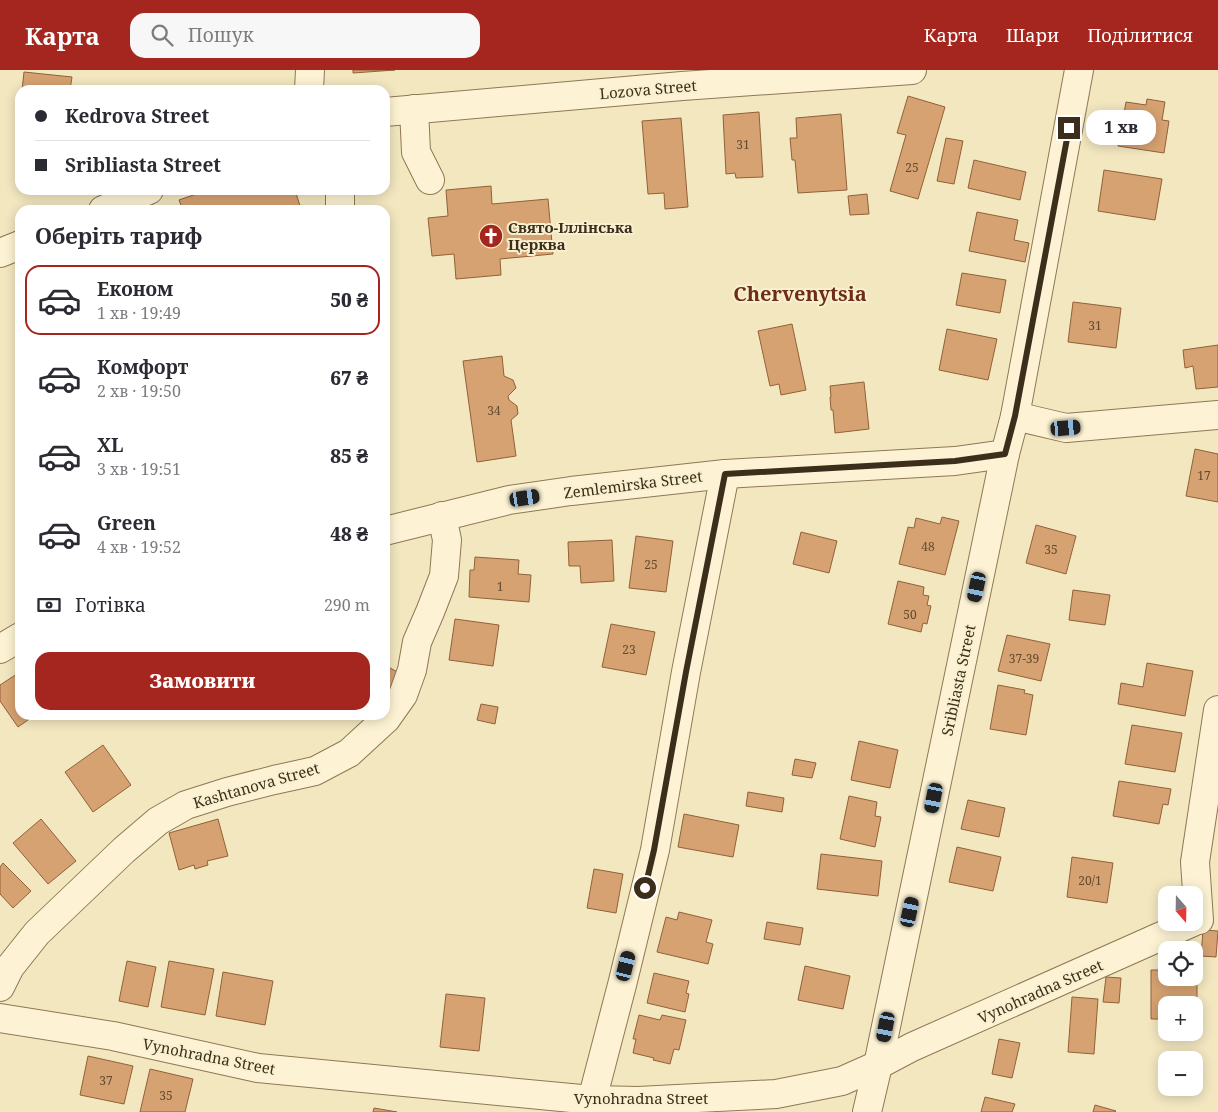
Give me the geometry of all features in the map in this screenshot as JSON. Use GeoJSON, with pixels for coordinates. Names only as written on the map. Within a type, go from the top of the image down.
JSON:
{"type":"FeatureCollection","features":[{"type":"Feature","properties":{"kind":"street"},"geometry":{"type":"LineString","coordinates":[[309,85],[310,70]]}},
{"type":"Feature","properties":{"kind":"street","name":"Lozova Street"},"geometry":{"type":"LineString","coordinates":[[390,111],[682,86],[912,70]]}},
{"type":"Feature","properties":{"kind":"street","name":"Sribliasta Street"},"geometry":{"type":"LineString","coordinates":[[867,1112],[1005,454],[1015,416],[1080,70]]}},
{"type":"Feature","properties":{"kind":"street"},"geometry":{"type":"LineString","coordinates":[[414,109],[416,152],[430,180]]}},
{"type":"Feature","properties":{"kind":"street"},"geometry":{"type":"LineString","coordinates":[[114,205],[138,195]]}},
{"type":"Feature","properties":{"kind":"street"},"geometry":{"type":"LineString","coordinates":[[0,253],[15,248]]}},
{"type":"Feature","properties":{"kind":"street"},"geometry":{"type":"LineString","coordinates":[[1015,416],[1066,428],[1218,415]]}},
{"type":"Feature","properties":{"kind":"street","name":"Zemlemirska Street"},"geometry":{"type":"LineString","coordinates":[[390,530],[509,500],[571,491],[725,474],[955,461],[1005,454]]}},
{"type":"Feature","properties":{"kind":"street"},"geometry":{"type":"LineString","coordinates":[[572,1103],[622,985],[654,850],[686,672],[725,474]]}},
{"type":"Feature","properties":{"kind":"street","name":"Kashtanova Street"},"geometry":{"type":"LineString","coordinates":[[390,713],[403,695],[412,670],[418,642],[444,576],[447,540],[442,516]]}},
{"type":"Feature","properties":{"kind":"street"},"geometry":{"type":"LineString","coordinates":[[0,649],[15,640]]}},
{"type":"Feature","properties":{"kind":"street"},"geometry":{"type":"LineString","coordinates":[[1198,886],[1195,862],[1218,710]]}},
{"type":"Feature","properties":{"kind":"street","name":"Kashtanova Street"},"geometry":{"type":"LineString","coordinates":[[0,987],[10,967],[37,933],[124,850],[158,821],[186,805],[315,771],[349,753],[385,720]]}},
{"type":"Feature","properties":{"kind":"street","name":"Vynohradna Street"},"geometry":{"type":"LineString","coordinates":[[0,1018],[113,1036],[258,1068],[572,1103],[776,1094],[842,1081],[878,1066],[912,1047],[1174,931]]}},
{"type":"Feature","properties":{"kind":"building"},"geometry":{"type":"Polygon","coordinates":[[[353,70],[395,70],[353,73],[353,70]]]}},
{"type":"Feature","properties":{"kind":"building"},"geometry":{"type":"Polygon","coordinates":[[[24,72],[72,77],[71,85],[23,85],[24,72]]]}},
{"type":"Feature","properties":{"kind":"building"},"geometry":{"type":"Polygon","coordinates":[[[908,96],[945,107],[918,199],[890,191],[906,135],[897,133],[908,96]]]}},
{"type":"Feature","properties":{"kind":"building"},"geometry":{"type":"Polygon","coordinates":[[[1147,99],[1165,102],[1162,120],[1169,121],[1164,153],[1118,146],[1126,102],[1146,105],[1147,99]]]}},
{"type":"Feature","properties":{"kind":"building"},"geometry":{"type":"Polygon","coordinates":[[[759,112],[763,177],[736,178],[735,173],[726,174],[723,115],[759,112]]]}},
{"type":"Feature","properties":{"kind":"building"},"geometry":{"type":"Polygon","coordinates":[[[841,114],[847,190],[798,193],[795,160],[792,160],[790,138],[797,138],[796,118],[841,114]]]}},
{"type":"Feature","properties":{"kind":"building"},"geometry":{"type":"Polygon","coordinates":[[[681,118],[688,207],[665,209],[664,193],[648,194],[642,121],[681,118]]]}},
{"type":"Feature","properties":{"kind":"building"},"geometry":{"type":"Polygon","coordinates":[[[946,138],[963,141],[954,184],[937,181],[946,138]]]}},
{"type":"Feature","properties":{"kind":"building"},"geometry":{"type":"Polygon","coordinates":[[[974,160],[1026,172],[1020,200],[968,188],[974,160]]]}},
{"type":"Feature","properties":{"kind":"building"},"geometry":{"type":"Polygon","coordinates":[[[1104,170],[1162,179],[1155,220],[1098,211],[1104,170]]]}},
{"type":"Feature","properties":{"kind":"building","name":"Свято-Іллінська Церква"},"geometry":{"type":"Polygon","coordinates":[[[491,186],[492,204],[548,199],[553,254],[500,259],[501,275],[456,279],[454,254],[432,256],[428,218],[448,216],[446,190],[491,186]]]}},
{"type":"Feature","properties":{"kind":"building"},"geometry":{"type":"Polygon","coordinates":[[[867,194],[869,214],[850,215],[848,196],[867,194]]]}},
{"type":"Feature","properties":{"kind":"building"},"geometry":{"type":"Polygon","coordinates":[[[194,195],[297,195],[300,205],[181,205],[179,200],[194,195]]]}},
{"type":"Feature","properties":{"kind":"building"},"geometry":{"type":"Polygon","coordinates":[[[977,212],[1018,220],[1014,240],[1029,243],[1025,262],[969,251],[977,212]]]}},
{"type":"Feature","properties":{"kind":"building"},"geometry":{"type":"Polygon","coordinates":[[[962,273],[1006,280],[1000,313],[956,305],[962,273]]]}},
{"type":"Feature","properties":{"kind":"building"},"geometry":{"type":"Polygon","coordinates":[[[1073,302],[1121,308],[1116,348],[1068,342],[1073,302]]]}},
{"type":"Feature","properties":{"kind":"building"},"geometry":{"type":"Polygon","coordinates":[[[792,324],[806,390],[781,395],[779,384],[770,386],[758,331],[792,324]]]}},
{"type":"Feature","properties":{"kind":"building"},"geometry":{"type":"Polygon","coordinates":[[[947,329],[997,339],[988,380],[939,370],[947,329]]]}},
{"type":"Feature","properties":{"kind":"building"},"geometry":{"type":"Polygon","coordinates":[[[1218,345],[1218,387],[1196,389],[1193,366],[1185,368],[1183,350],[1218,345]]]}},
{"type":"Feature","properties":{"kind":"building"},"geometry":{"type":"Polygon","coordinates":[[[502,356],[504,376],[513,380],[516,388],[508,396],[509,400],[517,406],[518,414],[511,420],[516,456],[477,462],[463,361],[502,356]]]}},
{"type":"Feature","properties":{"kind":"building"},"geometry":{"type":"Polygon","coordinates":[[[864,382],[869,429],[835,433],[833,410],[831,410],[830,386],[864,382]]]}},
{"type":"Feature","properties":{"kind":"building"},"geometry":{"type":"Polygon","coordinates":[[[1195,449],[1218,454],[1218,502],[1186,496],[1195,449]]]}},
{"type":"Feature","properties":{"kind":"building"},"geometry":{"type":"Polygon","coordinates":[[[942,517],[959,521],[945,575],[899,564],[908,527],[914,528],[916,518],[940,524],[942,517]]]}},
{"type":"Feature","properties":{"kind":"building"},"geometry":{"type":"Polygon","coordinates":[[[1036,525],[1076,536],[1066,574],[1026,563],[1036,525]]]}},
{"type":"Feature","properties":{"kind":"building"},"geometry":{"type":"Polygon","coordinates":[[[801,532],[837,541],[829,573],[793,564],[801,532]]]}},
{"type":"Feature","properties":{"kind":"building"},"geometry":{"type":"Polygon","coordinates":[[[636,536],[673,541],[666,592],[629,588],[636,536]]]}},
{"type":"Feature","properties":{"kind":"building"},"geometry":{"type":"Polygon","coordinates":[[[612,540],[614,581],[581,583],[580,566],[569,566],[568,542],[612,540]]]}},
{"type":"Feature","properties":{"kind":"building"},"geometry":{"type":"Polygon","coordinates":[[[475,557],[519,560],[518,574],[531,575],[529,602],[469,597],[470,570],[474,570],[475,557]]]}},
{"type":"Feature","properties":{"kind":"building"},"geometry":{"type":"Polygon","coordinates":[[[898,581],[924,587],[923,595],[929,596],[927,605],[931,606],[927,624],[923,623],[921,632],[888,624],[898,581]]]}},
{"type":"Feature","properties":{"kind":"building"},"geometry":{"type":"Polygon","coordinates":[[[1073,590],[1110,595],[1105,625],[1069,620],[1073,590]]]}},
{"type":"Feature","properties":{"kind":"building"},"geometry":{"type":"Polygon","coordinates":[[[455,619],[499,625],[493,666],[449,660],[455,619]]]}},
{"type":"Feature","properties":{"kind":"building"},"geometry":{"type":"Polygon","coordinates":[[[611,624],[655,632],[646,675],[602,667],[611,624]]]}},
{"type":"Feature","properties":{"kind":"building"},"geometry":{"type":"Polygon","coordinates":[[[1007,635],[1050,644],[1041,681],[998,671],[1007,635]]]}},
{"type":"Feature","properties":{"kind":"building"},"geometry":{"type":"Polygon","coordinates":[[[1147,663],[1193,671],[1185,716],[1118,704],[1121,683],[1143,687],[1147,663]]]}},
{"type":"Feature","properties":{"kind":"building"},"geometry":{"type":"Polygon","coordinates":[[[390,668],[399,673],[390,688],[390,668]]]}},
{"type":"Feature","properties":{"kind":"building"},"geometry":{"type":"Polygon","coordinates":[[[15,675],[15,720],[28,720],[18,727],[0,701],[0,685],[15,675]]]}},
{"type":"Feature","properties":{"kind":"building"},"geometry":{"type":"Polygon","coordinates":[[[998,685],[1025,690],[1024,693],[1033,695],[1026,735],[990,729],[998,685]]]}},
{"type":"Feature","properties":{"kind":"building"},"geometry":{"type":"Polygon","coordinates":[[[481,704],[498,707],[495,724],[477,720],[481,704]]]}},
{"type":"Feature","properties":{"kind":"building"},"geometry":{"type":"Polygon","coordinates":[[[1132,725],[1182,733],[1175,772],[1125,764],[1132,725]]]}},
{"type":"Feature","properties":{"kind":"building"},"geometry":{"type":"Polygon","coordinates":[[[859,741],[898,750],[890,788],[851,780],[859,741]]]}},
{"type":"Feature","properties":{"kind":"building"},"geometry":{"type":"Polygon","coordinates":[[[103,745],[131,785],[93,812],[65,772],[103,745]]]}},
{"type":"Feature","properties":{"kind":"building"},"geometry":{"type":"Polygon","coordinates":[[[795,759],[816,763],[812,778],[792,775],[795,759]]]}},
{"type":"Feature","properties":{"kind":"building"},"geometry":{"type":"Polygon","coordinates":[[[1119,781],[1171,789],[1168,805],[1163,804],[1159,824],[1113,816],[1119,781]]]}},
{"type":"Feature","properties":{"kind":"building"},"geometry":{"type":"Polygon","coordinates":[[[748,792],[784,798],[782,812],[746,806],[748,792]]]}},
{"type":"Feature","properties":{"kind":"building"},"geometry":{"type":"Polygon","coordinates":[[[849,796],[877,802],[875,816],[881,817],[875,847],[840,839],[849,796]]]}},
{"type":"Feature","properties":{"kind":"building"},"geometry":{"type":"Polygon","coordinates":[[[968,800],[1005,808],[999,837],[961,829],[968,800]]]}},
{"type":"Feature","properties":{"kind":"building"},"geometry":{"type":"Polygon","coordinates":[[[684,814],[739,825],[733,857],[678,847],[684,814]]]}},
{"type":"Feature","properties":{"kind":"building"},"geometry":{"type":"Polygon","coordinates":[[[41,819],[76,861],[48,884],[13,843],[41,819]]]}},
{"type":"Feature","properties":{"kind":"building"},"geometry":{"type":"Polygon","coordinates":[[[218,819],[228,856],[207,861],[208,865],[195,869],[194,865],[179,870],[169,833],[218,819]]]}},
{"type":"Feature","properties":{"kind":"building"},"geometry":{"type":"Polygon","coordinates":[[[957,847],[1001,857],[993,891],[949,882],[957,847]]]}},
{"type":"Feature","properties":{"kind":"building"},"geometry":{"type":"Polygon","coordinates":[[[821,854],[882,861],[878,896],[817,889],[821,854]]]}},
{"type":"Feature","properties":{"kind":"building"},"geometry":{"type":"Polygon","coordinates":[[[1072,857],[1113,863],[1107,903],[1067,897],[1072,857]]]}},
{"type":"Feature","properties":{"kind":"building"},"geometry":{"type":"Polygon","coordinates":[[[3,863],[31,891],[13,908],[0,894],[0,867],[3,863]]]}},
{"type":"Feature","properties":{"kind":"building"},"geometry":{"type":"Polygon","coordinates":[[[594,869],[623,874],[616,913],[587,908],[594,869]]]}},
{"type":"Feature","properties":{"kind":"building"},"geometry":{"type":"Polygon","coordinates":[[[679,912],[712,920],[706,942],[713,944],[708,964],[657,952],[666,917],[677,920],[679,912]]]}},
{"type":"Feature","properties":{"kind":"building"},"geometry":{"type":"Polygon","coordinates":[[[767,922],[803,928],[800,945],[764,939],[767,922]]]}},
{"type":"Feature","properties":{"kind":"building"},"geometry":{"type":"Polygon","coordinates":[[[1203,930],[1218,931],[1216,957],[1203,956],[1203,930]]]}},
{"type":"Feature","properties":{"kind":"building"},"geometry":{"type":"Polygon","coordinates":[[[127,961],[156,967],[148,1007],[119,1001],[127,961]]]}},
{"type":"Feature","properties":{"kind":"building"},"geometry":{"type":"Polygon","coordinates":[[[169,961],[214,969],[205,1015],[161,1007],[169,961]]]}},
{"type":"Feature","properties":{"kind":"building"},"geometry":{"type":"Polygon","coordinates":[[[805,966],[850,976],[843,1009],[798,1000],[805,966]]]}},
{"type":"Feature","properties":{"kind":"building"},"geometry":{"type":"Polygon","coordinates":[[[1151,970],[1158,970],[1158,986],[1197,986],[1197,996],[1158,996],[1158,1019],[1151,1019],[1151,970]]]}},
{"type":"Feature","properties":{"kind":"building"},"geometry":{"type":"Polygon","coordinates":[[[223,972],[273,981],[265,1025],[216,1016],[223,972]]]}},
{"type":"Feature","properties":{"kind":"building"},"geometry":{"type":"Polygon","coordinates":[[[654,973],[689,981],[686,993],[689,994],[685,1012],[647,1003],[654,973]]]}},
{"type":"Feature","properties":{"kind":"building"},"geometry":{"type":"Polygon","coordinates":[[[1106,977],[1121,978],[1119,1003],[1103,1002],[1106,977]]]}},
{"type":"Feature","properties":{"kind":"building"},"geometry":{"type":"Polygon","coordinates":[[[446,994],[485,998],[479,1051],[440,1047],[446,994]]]}},
{"type":"Feature","properties":{"kind":"building"},"geometry":{"type":"Polygon","coordinates":[[[1072,997],[1098,999],[1094,1054],[1068,1052],[1072,997]]]}},
{"type":"Feature","properties":{"kind":"building"},"geometry":{"type":"Polygon","coordinates":[[[639,1015],[660,1020],[662,1015],[686,1020],[679,1050],[674,1049],[670,1064],[633,1053],[636,1039],[633,1039],[639,1015]]]}},
{"type":"Feature","properties":{"kind":"building"},"geometry":{"type":"Polygon","coordinates":[[[999,1039],[1020,1043],[1012,1078],[992,1074],[999,1039]]]}},
{"type":"Feature","properties":{"kind":"building"},"geometry":{"type":"Polygon","coordinates":[[[88,1056],[133,1066],[124,1104],[80,1095],[88,1056]]]}},
{"type":"Feature","properties":{"kind":"building"},"geometry":{"type":"Polygon","coordinates":[[[150,1069],[193,1079],[185,1112],[140,1112],[150,1069]]]}},
{"type":"Feature","properties":{"kind":"building"},"geometry":{"type":"Polygon","coordinates":[[[985,1097],[1015,1104],[1012,1112],[981,1112],[985,1097]]]}},
{"type":"Feature","properties":{"kind":"building"},"geometry":{"type":"Polygon","coordinates":[[[1095,1105],[1116,1111],[1093,1112],[1095,1105]]]}},
{"type":"Feature","properties":{"kind":"building"},"geometry":{"type":"Polygon","coordinates":[[[374,1108],[397,1112],[373,1112],[374,1108]]]}},
{"type":"Feature","properties":{"kind":"place","name":"Свято-Іллінська Церква"},"geometry":{"type":"Point","coordinates":[491,236]}},
{"type":"Feature","properties":{"kind":"district","name":"Chervenytsia"},"geometry":{"type":"Point","coordinates":[800,293]}},
{"type":"Feature","properties":{"kind":"route"},"geometry":{"type":"LineString","coordinates":[[645,888],[654,850],[686,672],[725,474],[955,461],[1005,454],[1015,416],[1069,128]]}}]}
